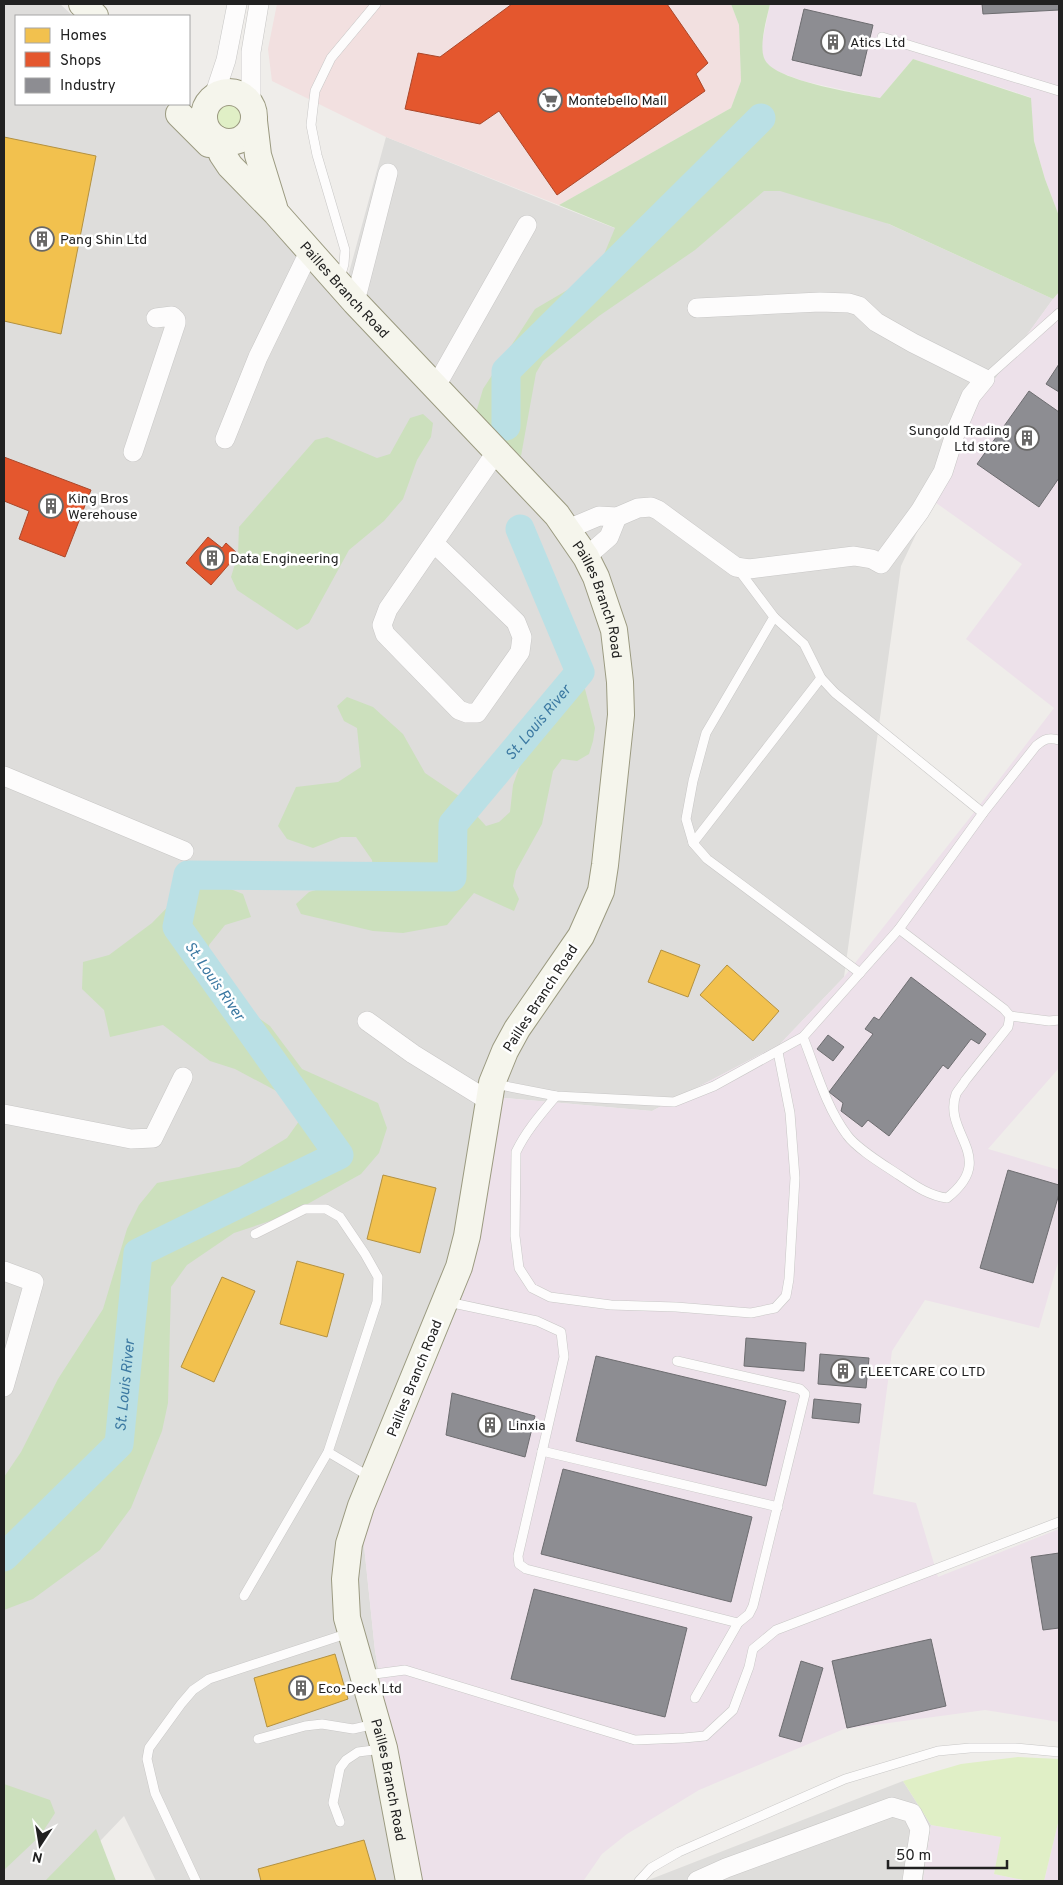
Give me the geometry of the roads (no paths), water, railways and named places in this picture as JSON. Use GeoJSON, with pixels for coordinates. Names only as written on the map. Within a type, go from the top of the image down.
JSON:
{"type":"FeatureCollection","features":[{"type":"Feature","properties":{"kind":"main road"},"geometry":{"type":"LineString","coordinates":[[82,4],[93,15]]}},
{"type":"Feature","properties":{"kind":"main road"},"geometry":{"type":"LineString","coordinates":[[222,92],[238,93],[252,112],[251,130],[236,141],[226,142],[198,111],[222,92]]}},
{"type":"Feature","properties":{"kind":"main road"},"geometry":{"type":"LineString","coordinates":[[198,111],[230,166]]}},
{"type":"Feature","properties":{"kind":"main road","name":"Pailles Branch Road"},"geometry":{"type":"LineString","coordinates":[[198,111],[230,166],[557,515],[586,557],[596,577],[614,630],[620,682],[621,715],[605,865],[600,891],[581,936],[517,1029],[505,1050],[491,1092],[467,1236],[459,1267],[372,1478],[349,1544],[345,1579],[347,1618],[381,1736],[410,1881]]}},
{"type":"Feature","properties":{"kind":"main road","name":"Pailles Branch Road"},"geometry":{"type":"LineString","coordinates":[[252,112],[258,155],[276,213]]}},
{"type":"Feature","properties":{"kind":"street"},"geometry":{"type":"LineString","coordinates":[[198,111],[226,60],[237,4]]}},
{"type":"Feature","properties":{"kind":"street"},"geometry":{"type":"LineString","coordinates":[[252,112],[251,52],[260,4]]}},
{"type":"Feature","properties":{"kind":"street"},"geometry":{"type":"LineString","coordinates":[[347,292],[388,174]]}},
{"type":"Feature","properties":{"kind":"street"},"geometry":{"type":"LineString","coordinates":[[436,386],[527,225]]}},
{"type":"Feature","properties":{"kind":"street"},"geometry":{"type":"LineString","coordinates":[[225,439],[258,357],[310,250]]}},
{"type":"Feature","properties":{"kind":"street"},"geometry":{"type":"LineString","coordinates":[[568,529],[599,516],[617,516],[638,508],[651,507],[658,510],[736,567],[749,569],[854,556],[872,559],[881,564],[920,511],[943,472],[956,431],[971,396],[985,379],[913,343],[876,322],[859,306],[849,303],[820,302],[696,308]]}},
{"type":"Feature","properties":{"kind":"street"},"geometry":{"type":"LineString","coordinates":[[133,452],[176,323],[172,316],[156,318]]}},
{"type":"Feature","properties":{"kind":"street"},"geometry":{"type":"LineString","coordinates":[[434,544],[516,622],[522,637],[520,652],[477,713],[467,713],[459,710],[385,634],[382,624],[388,609],[497,451]]}},
{"type":"Feature","properties":{"kind":"street"},"geometry":{"type":"LineString","coordinates":[[586,557],[609,537],[617,516]]}},
{"type":"Feature","properties":{"kind":"street"},"geometry":{"type":"LineString","coordinates":[[4,776],[184,851]]}},
{"type":"Feature","properties":{"kind":"street"},"geometry":{"type":"LineString","coordinates":[[367,1021],[413,1054],[491,1092]]}},
{"type":"Feature","properties":{"kind":"street"},"geometry":{"type":"LineString","coordinates":[[4,1114],[131,1139],[153,1138],[183,1077]]}},
{"type":"Feature","properties":{"kind":"street"},"geometry":{"type":"LineString","coordinates":[[4,1271],[34,1282],[4,1387]]}},
{"type":"Feature","properties":{"kind":"street"},"geometry":{"type":"LineString","coordinates":[[697,1881],[726,1868],[892,1806],[912,1813],[920,1829],[912,1881]]}},
{"type":"Feature","properties":{"kind":"lane"},"geometry":{"type":"LineString","coordinates":[[347,292],[344,250],[317,155],[311,126],[315,91],[331,58],[376,4]]}},
{"type":"Feature","properties":{"kind":"lane"},"geometry":{"type":"LineString","coordinates":[[882,37],[1059,91]]}},
{"type":"Feature","properties":{"kind":"lane"},"geometry":{"type":"LineString","coordinates":[[985,379],[1059,313]]}},
{"type":"Feature","properties":{"kind":"lane"},"geometry":{"type":"LineString","coordinates":[[736,567],[774,617],[804,644],[821,678],[835,693],[983,813]]}},
{"type":"Feature","properties":{"kind":"lane"},"geometry":{"type":"LineString","coordinates":[[774,617],[706,734],[693,781],[686,819],[694,843],[706,859],[860,973]]}},
{"type":"Feature","properties":{"kind":"lane"},"geometry":{"type":"LineString","coordinates":[[694,843],[821,678]]}},
{"type":"Feature","properties":{"kind":"lane"},"geometry":{"type":"LineString","coordinates":[[491,1092],[674,1102],[714,1086],[803,1037],[899,929],[983,813],[1036,746],[1044,739],[1052,738],[1059,740]]}},
{"type":"Feature","properties":{"kind":"lane"},"geometry":{"type":"LineString","coordinates":[[899,929],[1004,1009],[1010,1016],[1049,1021],[1059,1020]]}},
{"type":"Feature","properties":{"kind":"lane"},"geometry":{"type":"LineString","coordinates":[[803,1037],[828,1102],[847,1136],[877,1161],[915,1186],[935,1196],[947,1198],[956,1191],[968,1173],[970,1157],[954,1112],[956,1094],[1008,1027],[1010,1016]]}},
{"type":"Feature","properties":{"kind":"lane"},"geometry":{"type":"LineString","coordinates":[[556,1096],[537,1118],[521,1141],[516,1152],[515,1236],[519,1268],[532,1288],[550,1297],[611,1305],[676,1307],[752,1313],[775,1308],[786,1296],[789,1279],[795,1178],[790,1113],[778,1052]]}},
{"type":"Feature","properties":{"kind":"lane"},"geometry":{"type":"LineString","coordinates":[[244,1596],[328,1452],[377,1302],[378,1277],[348,1227],[340,1217],[326,1209],[305,1209],[255,1234]]}},
{"type":"Feature","properties":{"kind":"lane"},"geometry":{"type":"LineString","coordinates":[[445,1301],[537,1321],[561,1332],[564,1358],[518,1556],[519,1564],[526,1568],[738,1623]]}},
{"type":"Feature","properties":{"kind":"lane"},"geometry":{"type":"LineString","coordinates":[[677,1361],[803,1391],[806,1394],[753,1606],[749,1614],[738,1623],[695,1698]]}},
{"type":"Feature","properties":{"kind":"lane"},"geometry":{"type":"LineString","coordinates":[[542,1451],[778,1507]]}},
{"type":"Feature","properties":{"kind":"lane"},"geometry":{"type":"LineString","coordinates":[[328,1452],[372,1478]]}},
{"type":"Feature","properties":{"kind":"lane"},"geometry":{"type":"LineString","coordinates":[[364,1676],[405,1670],[635,1740],[705,1736],[733,1710],[749,1667],[753,1649],[776,1630],[1059,1522]]}},
{"type":"Feature","properties":{"kind":"lane"},"geometry":{"type":"LineString","coordinates":[[196,1881],[155,1793],[149,1771],[149,1748],[193,1690],[208,1679],[352,1632]]}},
{"type":"Feature","properties":{"kind":"lane"},"geometry":{"type":"LineString","coordinates":[[258,1739],[305,1726],[322,1724],[381,1736]]}},
{"type":"Feature","properties":{"kind":"lane"},"geometry":{"type":"LineString","coordinates":[[340,1822],[332,1803],[340,1768],[346,1760],[381,1736]]}},
{"type":"Feature","properties":{"kind":"lane"},"geometry":{"type":"LineString","coordinates":[[639,1881],[652,1868],[680,1852],[845,1779],[938,1751],[970,1748],[1015,1748],[1059,1752]]}},
{"type":"Feature","properties":{"kind":"waterway"},"geometry":{"type":"LineString","coordinates":[[506,426],[506,371],[761,118]]}},
{"type":"Feature","properties":{"kind":"waterway","name":"St. Louis River"},"geometry":{"type":"LineString","coordinates":[[4,1557],[119,1444],[138,1253],[339,1155],[177,927],[188,875],[452,877],[453,824],[580,672],[520,529]]}},
{"type":"Feature","properties":{"kind":"place","name":"Atics Ltd"},"geometry":{"type":"Point","coordinates":[833,42]}},
{"type":"Feature","properties":{"kind":"place","name":"Montebello Mall"},"geometry":{"type":"Point","coordinates":[550,100]}},
{"type":"Feature","properties":{"kind":"place","name":"Pang Shin Ltd"},"geometry":{"type":"Point","coordinates":[42,239]}},
{"type":"Feature","properties":{"kind":"place","name":"Sungold Trading Ltd store"},"geometry":{"type":"Point","coordinates":[1027,438]}},
{"type":"Feature","properties":{"kind":"place","name":"King Bros Werehouse"},"geometry":{"type":"Point","coordinates":[51,506]}},
{"type":"Feature","properties":{"kind":"place","name":"Data Engineering"},"geometry":{"type":"Point","coordinates":[212,558]}},
{"type":"Feature","properties":{"kind":"place","name":"FLEETCARE CO LTD"},"geometry":{"type":"Point","coordinates":[843,1371]}},
{"type":"Feature","properties":{"kind":"place","name":"Linxia"},"geometry":{"type":"Point","coordinates":[490,1425]}},
{"type":"Feature","properties":{"kind":"place","name":"Eco-Deck Ltd"},"geometry":{"type":"Point","coordinates":[301,1688]}}]}
